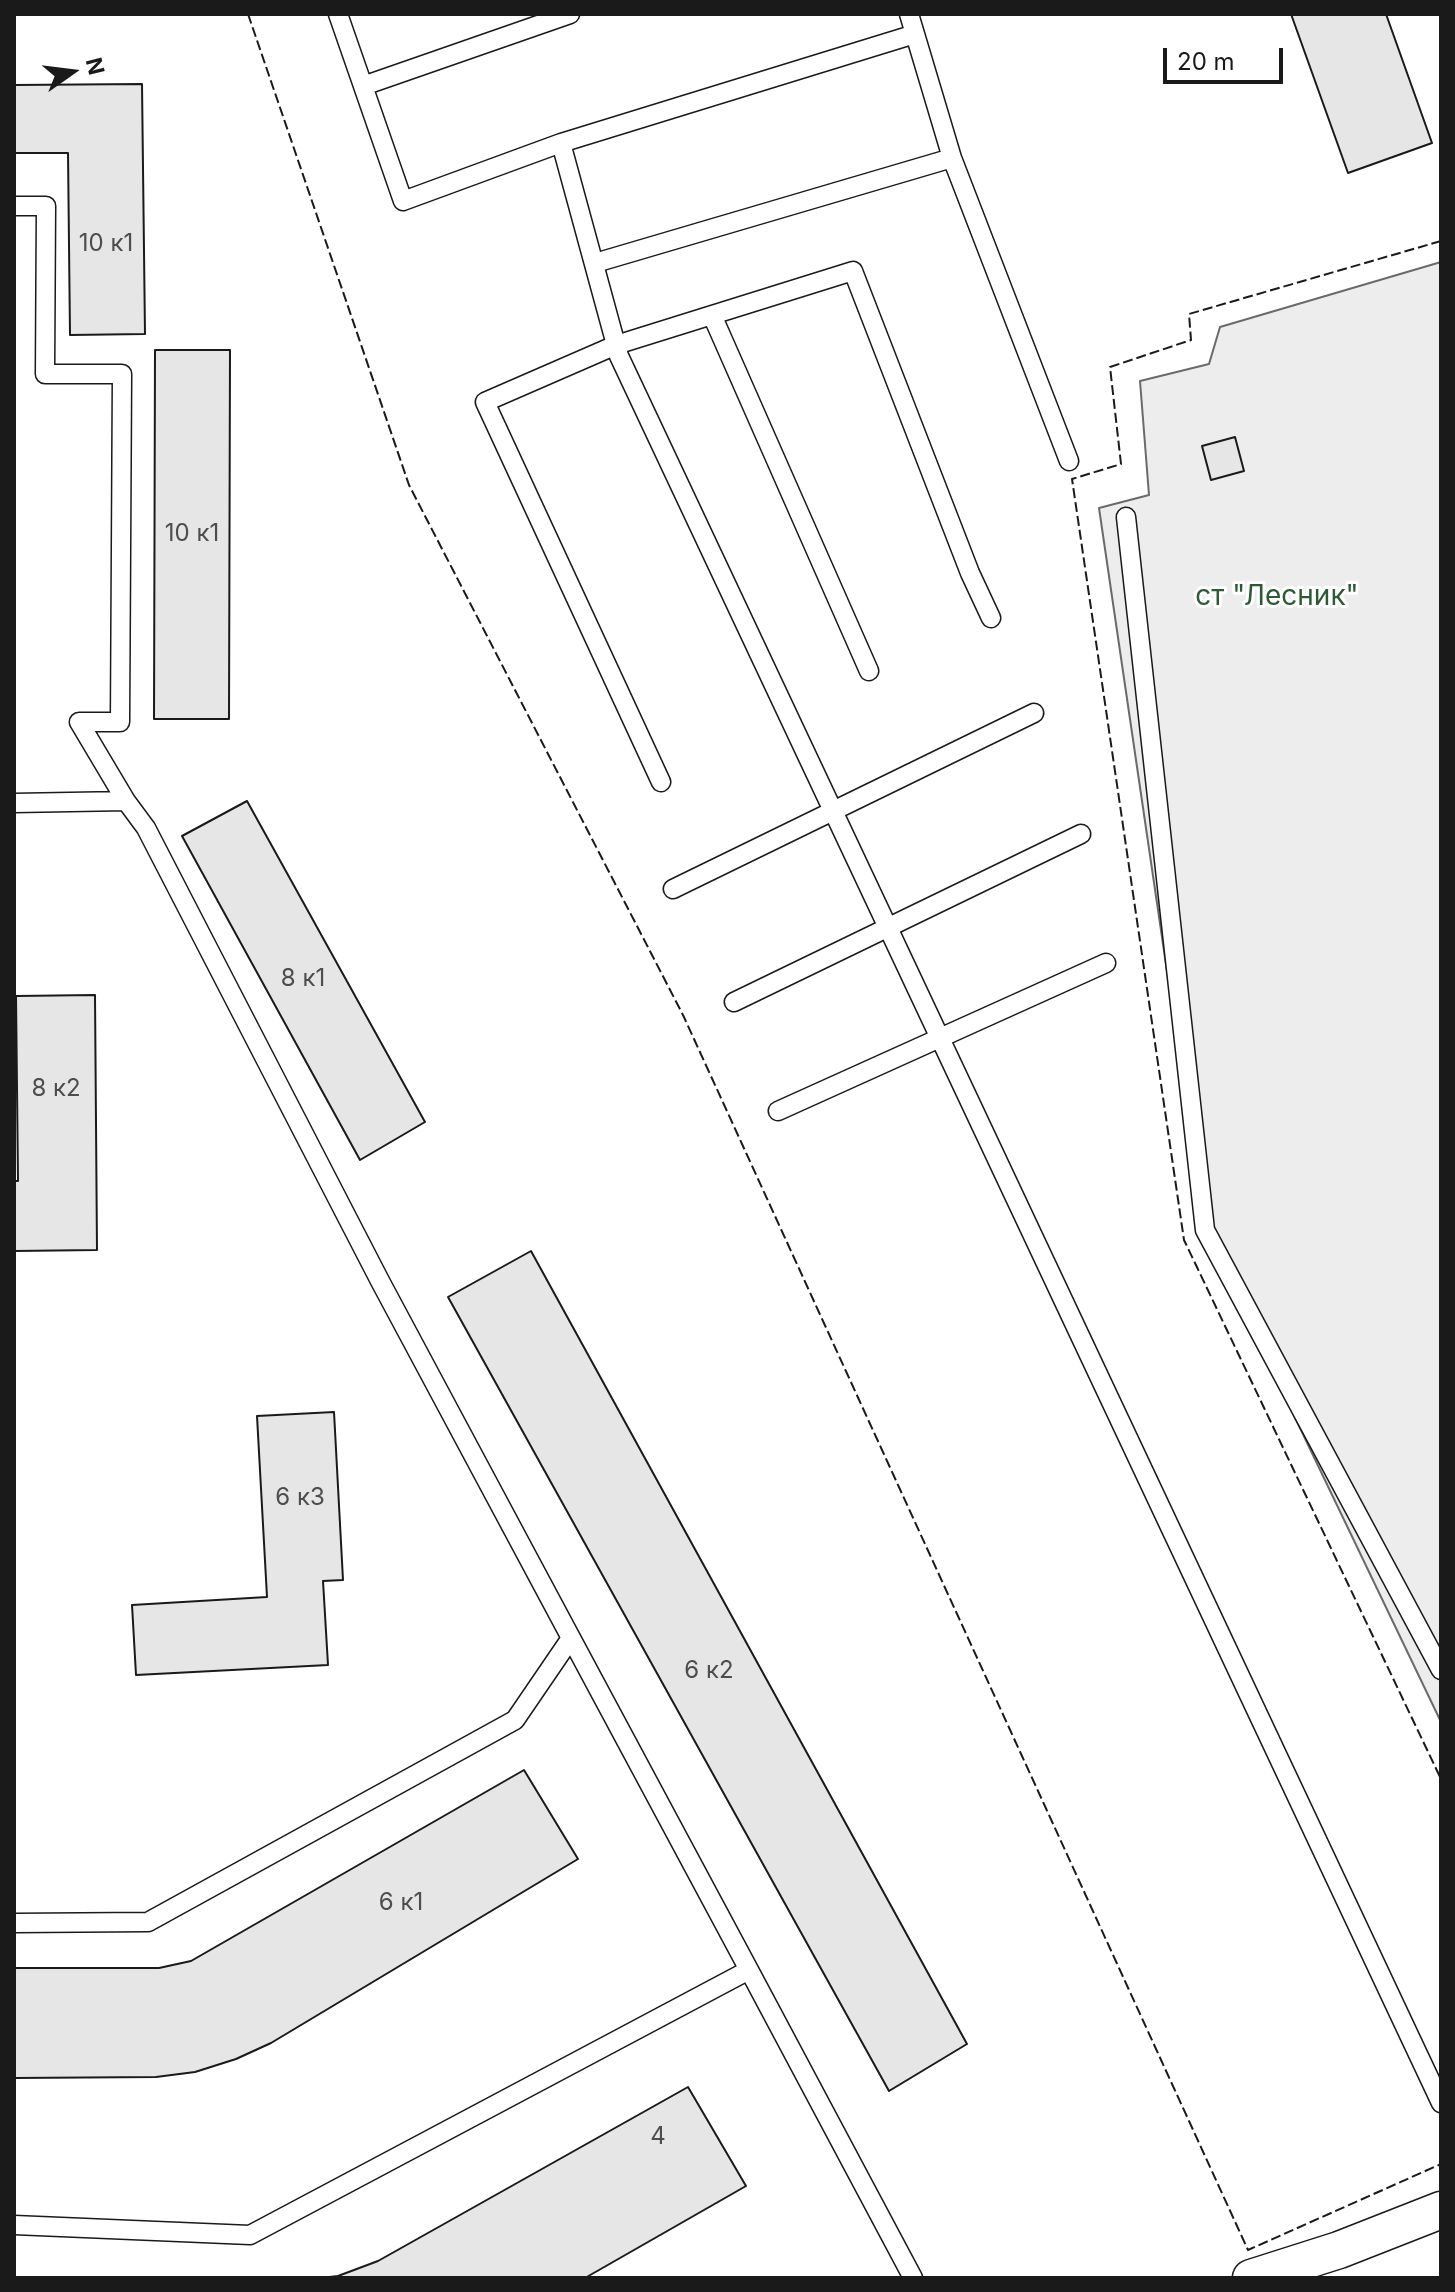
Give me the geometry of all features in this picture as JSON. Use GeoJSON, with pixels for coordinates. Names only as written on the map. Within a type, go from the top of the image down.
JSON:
{"type":"FeatureCollection","features":[{"type":"Feature","properties":{"kind":"street"},"geometry":{"type":"LineString","coordinates":[[1251,2278],[1339,2250],[1441,2210]]}},
{"type":"Feature","properties":{"kind":"lane"},"geometry":{"type":"LineString","coordinates":[[338,14],[403,201],[561,143],[915,34]]}},
{"type":"Feature","properties":{"kind":"lane"},"geometry":{"type":"LineString","coordinates":[[363,86],[570,14]]}},
{"type":"Feature","properties":{"kind":"lane"},"geometry":{"type":"LineString","coordinates":[[909,14],[952,158],[1069,461]]}},
{"type":"Feature","properties":{"kind":"lane"},"geometry":{"type":"LineString","coordinates":[[561,143],[616,345],[626,371],[1436,2077],[1441,2103]]}},
{"type":"Feature","properties":{"kind":"lane"},"geometry":{"type":"LineString","coordinates":[[595,263],[952,158]]}},
{"type":"Feature","properties":{"kind":"lane"},"geometry":{"type":"LineString","coordinates":[[14,206],[46,206],[45,374],[122,374],[120,722],[79,722],[173,876],[380,1281],[913,2278]]}},
{"type":"Feature","properties":{"kind":"lane"},"geometry":{"type":"LineString","coordinates":[[661,782],[485,402],[616,345],[853,271],[970,573],[991,618]]}},
{"type":"Feature","properties":{"kind":"lane"},"geometry":{"type":"LineString","coordinates":[[712,315],[869,671]]}},
{"type":"Feature","properties":{"kind":"lane"},"geometry":{"type":"LineString","coordinates":[[1126,517],[1205,1230],[1441,1670]]}},
{"type":"Feature","properties":{"kind":"lane"},"geometry":{"type":"LineString","coordinates":[[673,889],[1034,713]]}},
{"type":"Feature","properties":{"kind":"lane"},"geometry":{"type":"LineString","coordinates":[[14,803],[126,801]]}},
{"type":"Feature","properties":{"kind":"lane"},"geometry":{"type":"LineString","coordinates":[[734,1002],[1081,834]]}},
{"type":"Feature","properties":{"kind":"lane"},"geometry":{"type":"LineString","coordinates":[[778,1111],[1106,963]]}},
{"type":"Feature","properties":{"kind":"lane"},"geometry":{"type":"LineString","coordinates":[[14,1923],[148,1922],[515,1720],[571,1638]]}},
{"type":"Feature","properties":{"kind":"lane"},"geometry":{"type":"LineString","coordinates":[[14,2225],[250,2235],[749,1970]]}},
{"type":"Feature","properties":{"kind":"shaded area","name":"ст \"Лесник\""},"geometry":{"type":"Polygon","coordinates":[[[1441,262],[1441,1722],[1205,1230],[1099,508],[1149,495],[1140,381],[1209,364],[1220,327],[1441,262]]]}},
{"type":"Feature","properties":{"kind":"building"},"geometry":{"type":"Polygon","coordinates":[[[1291,14],[1386,14],[1432,143],[1348,173],[1291,14]]]}},
{"type":"Feature","properties":{"kind":"building"},"geometry":{"type":"Polygon","coordinates":[[[142,84],[145,334],[70,335],[68,153],[14,153],[14,85],[142,84]]]}},
{"type":"Feature","properties":{"kind":"building"},"geometry":{"type":"Polygon","coordinates":[[[155,350],[230,350],[229,719],[154,719],[155,350]]]}},
{"type":"Feature","properties":{"kind":"building"},"geometry":{"type":"Polygon","coordinates":[[[1235,437],[1244,471],[1211,480],[1202,446],[1235,437]]]}},
{"type":"Feature","properties":{"kind":"building"},"geometry":{"type":"Polygon","coordinates":[[[247,801],[425,1122],[360,1160],[182,836],[247,801]]]}},
{"type":"Feature","properties":{"kind":"building"},"geometry":{"type":"Polygon","coordinates":[[[95,995],[97,1250],[14,1251],[14,1181],[18,1181],[16,996],[95,995]]]}},
{"type":"Feature","properties":{"kind":"building"},"geometry":{"type":"Polygon","coordinates":[[[531,1251],[967,2044],[889,2091],[448,1297],[531,1251]]]}},
{"type":"Feature","properties":{"kind":"building"},"geometry":{"type":"Polygon","coordinates":[[[334,1412],[343,1580],[323,1581],[328,1665],[136,1675],[132,1605],[267,1597],[257,1416],[334,1412]]]}},
{"type":"Feature","properties":{"kind":"building"},"geometry":{"type":"Polygon","coordinates":[[[524,1770],[578,1859],[271,2043],[236,2059],[195,2072],[156,2077],[14,2078],[14,1968],[159,1968],[191,1961],[524,1770]]]}},
{"type":"Feature","properties":{"kind":"building"},"geometry":{"type":"Polygon","coordinates":[[[688,2087],[746,2186],[585,2278],[321,2278],[338,2276],[378,2261],[688,2087]]]}},
{"type":"Feature","properties":{"kind":"fence"},"geometry":{"type":"LineString","coordinates":[[248,14],[409,485],[683,1015],[1248,2250],[1441,2164]]}},
{"type":"Feature","properties":{"kind":"fence"},"geometry":{"type":"LineString","coordinates":[[1441,241],[1189,314],[1191,340],[1110,367],[1121,464],[1072,479],[1184,1240],[1441,1779]]}}]}
